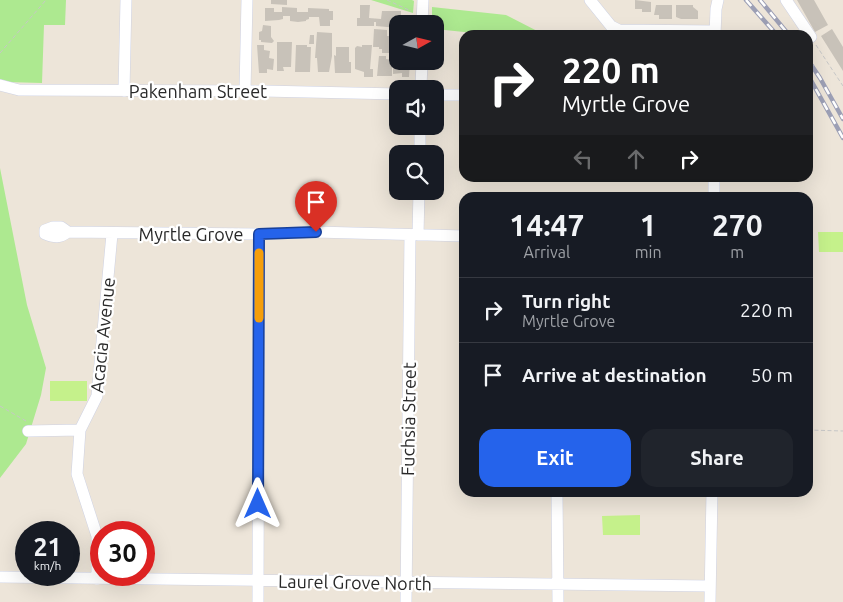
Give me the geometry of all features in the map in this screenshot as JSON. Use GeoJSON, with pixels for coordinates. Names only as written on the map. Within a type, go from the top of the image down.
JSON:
{"type":"FeatureCollection","features":[{"type":"Feature","properties":{"kind":"street"},"geometry":{"type":"LineString","coordinates":[[124,91],[126,0]]}},
{"type":"Feature","properties":{"kind":"street"},"geometry":{"type":"LineString","coordinates":[[245,91],[247,0]]}},
{"type":"Feature","properties":{"kind":"street"},"geometry":{"type":"LineString","coordinates":[[422,0],[422,15]]}},
{"type":"Feature","properties":{"kind":"street"},"geometry":{"type":"LineString","coordinates":[[590,0],[611,26],[619,30]]}},
{"type":"Feature","properties":{"kind":"street"},"geometry":{"type":"LineString","coordinates":[[715,30],[718,0]]}},
{"type":"Feature","properties":{"kind":"street"},"geometry":{"type":"LineString","coordinates":[[786,0],[806,30]]}},
{"type":"Feature","properties":{"kind":"street","name":"Pakenham Street"},"geometry":{"type":"LineString","coordinates":[[0,85],[19,90],[389,94]]}},
{"type":"Feature","properties":{"kind":"street"},"geometry":{"type":"LineString","coordinates":[[444,95],[459,95]]}},
{"type":"Feature","properties":{"kind":"street","name":"Fuchsia Street"},"geometry":{"type":"LineString","coordinates":[[406,602],[414,235],[418,200]]}},
{"type":"Feature","properties":{"kind":"street","name":"Myrtle Grove"},"geometry":{"type":"LineString","coordinates":[[68,232],[112,234],[259,234],[316,232],[459,236]]}},
{"type":"Feature","properties":{"kind":"street","name":"Acacia Avenue"},"geometry":{"type":"LineString","coordinates":[[92,521],[77,474],[80,430],[97,396],[112,234]]}},
{"type":"Feature","properties":{"kind":"street"},"geometry":{"type":"LineString","coordinates":[[258,602],[259,234]]}},
{"type":"Feature","properties":{"kind":"street"},"geometry":{"type":"LineString","coordinates":[[28,431],[80,430]]}},
{"type":"Feature","properties":{"kind":"street"},"geometry":{"type":"LineString","coordinates":[[557,497],[558,602]]}},
{"type":"Feature","properties":{"kind":"street"},"geometry":{"type":"LineString","coordinates":[[710,602],[712,497]]}},
{"type":"Feature","properties":{"kind":"street","name":"Laurel Grove North"},"geometry":{"type":"LineString","coordinates":[[0,576],[90,579]]}},
{"type":"Feature","properties":{"kind":"street","name":"Laurel Grove North"},"geometry":{"type":"LineString","coordinates":[[155,580],[710,586]]}},
{"type":"Feature","properties":{"kind":"path"},"geometry":{"type":"LineString","coordinates":[[0,53],[46,0]]}},
{"type":"Feature","properties":{"kind":"path"},"geometry":{"type":"LineString","coordinates":[[387,0],[416,15]]}},
{"type":"Feature","properties":{"kind":"path"},"geometry":{"type":"LineString","coordinates":[[813,40],[843,86]]}},
{"type":"Feature","properties":{"kind":"path"},"geometry":{"type":"LineString","coordinates":[[0,406],[26,420],[28,431]]}},
{"type":"Feature","properties":{"kind":"path"},"geometry":{"type":"LineString","coordinates":[[813,430],[843,430]]}},
{"type":"Feature","properties":{"kind":"green space"},"geometry":{"type":"Polygon","coordinates":[[[0,0],[66,0],[65,25],[44,25],[42,83],[6,82],[0,79],[0,0]]]}},
{"type":"Feature","properties":{"kind":"green space"},"geometry":{"type":"Polygon","coordinates":[[[371,0],[412,0],[414,1],[413,13],[371,0]]]}},
{"type":"Feature","properties":{"kind":"green space"},"geometry":{"type":"Polygon","coordinates":[[[432,7],[506,15],[535,30],[459,30],[444,30],[444,15],[432,15],[432,7]]]}},
{"type":"Feature","properties":{"kind":"green space"},"geometry":{"type":"Polygon","coordinates":[[[0,168],[27,305],[46,368],[41,395],[26,444],[0,478],[0,168]]]}},
{"type":"Feature","properties":{"kind":"green space"},"geometry":{"type":"Polygon","coordinates":[[[818,232],[843,232],[843,252],[819,252],[818,232]]]}},
{"type":"Feature","properties":{"kind":"green space"},"geometry":{"type":"Polygon","coordinates":[[[50,381],[87,381],[87,401],[50,401],[50,381]]]}},
{"type":"Feature","properties":{"kind":"green space"},"geometry":{"type":"Polygon","coordinates":[[[640,515],[640,535],[603,535],[602,516],[640,515]]]}},
{"type":"Feature","properties":{"kind":"building"},"geometry":{"type":"Polygon","coordinates":[[[271,0],[287,0],[287,5],[271,4],[271,0]]]}},
{"type":"Feature","properties":{"kind":"building"},"geometry":{"type":"Polygon","coordinates":[[[635,0],[651,2],[651,12],[642,12],[642,9],[635,9],[635,0]]]}},
{"type":"Feature","properties":{"kind":"building"},"geometry":{"type":"Polygon","coordinates":[[[797,0],[814,0],[828,25],[815,32],[797,0]]]}},
{"type":"Feature","properties":{"kind":"building"},"geometry":{"type":"Polygon","coordinates":[[[360,5],[370,5],[369,18],[381,19],[382,11],[401,11],[401,15],[389,15],[389,27],[376,26],[376,22],[374,22],[374,26],[357,26],[357,18],[360,18],[360,5]]]}},
{"type":"Feature","properties":{"kind":"building"},"geometry":{"type":"Polygon","coordinates":[[[656,5],[672,5],[672,19],[659,19],[659,15],[654,15],[656,5]]]}},
{"type":"Feature","properties":{"kind":"building"},"geometry":{"type":"Polygon","coordinates":[[[676,5],[693,5],[698,11],[698,19],[681,19],[676,17],[676,5]]]}},
{"type":"Feature","properties":{"kind":"building"},"geometry":{"type":"Polygon","coordinates":[[[282,7],[297,8],[297,12],[308,12],[308,8],[329,9],[329,11],[333,11],[333,20],[330,20],[330,26],[320,26],[319,17],[309,17],[306,21],[298,22],[290,21],[290,16],[283,16],[283,19],[265,21],[265,8],[274,8],[274,12],[282,12],[282,7]]]}},
{"type":"Feature","properties":{"kind":"building"},"geometry":{"type":"Polygon","coordinates":[[[263,25],[271,26],[271,37],[274,41],[272,43],[259,40],[259,32],[262,31],[263,25]]]}},
{"type":"Feature","properties":{"kind":"building"},"geometry":{"type":"Polygon","coordinates":[[[374,29],[387,30],[389,53],[382,53],[382,49],[379,49],[379,47],[373,47],[374,29]]]}},
{"type":"Feature","properties":{"kind":"building"},"geometry":{"type":"Polygon","coordinates":[[[832,29],[843,47],[843,71],[821,36],[832,29]]]}},
{"type":"Feature","properties":{"kind":"building"},"geometry":{"type":"Polygon","coordinates":[[[317,32],[332,33],[332,56],[329,72],[318,72],[317,58],[315,58],[317,32]]]}},
{"type":"Feature","properties":{"kind":"building"},"geometry":{"type":"Polygon","coordinates":[[[310,35],[314,35],[314,44],[309,44],[310,35]]]}},
{"type":"Feature","properties":{"kind":"building"},"geometry":{"type":"Polygon","coordinates":[[[277,42],[292,42],[291,67],[283,67],[284,71],[277,71],[277,42]]]}},
{"type":"Feature","properties":{"kind":"building"},"geometry":{"type":"Polygon","coordinates":[[[257,45],[264,45],[264,50],[270,51],[269,58],[274,59],[273,70],[267,69],[267,73],[259,73],[257,45]]]}},
{"type":"Feature","properties":{"kind":"building"},"geometry":{"type":"Polygon","coordinates":[[[296,45],[311,47],[310,72],[295,72],[296,45]]]}},
{"type":"Feature","properties":{"kind":"building"},"geometry":{"type":"Polygon","coordinates":[[[362,45],[372,45],[370,69],[373,69],[373,77],[364,77],[364,72],[355,69],[355,48],[357,46],[362,47],[362,45]]]}},
{"type":"Feature","properties":{"kind":"building"},"geometry":{"type":"Polygon","coordinates":[[[336,47],[349,47],[351,73],[335,73],[334,55],[336,56],[336,47]]]}},
{"type":"Feature","properties":{"kind":"building"},"geometry":{"type":"Polygon","coordinates":[[[379,56],[386,56],[386,59],[389,60],[389,70],[392,70],[392,76],[377,76],[379,56]]]}},
{"type":"Feature","properties":{"kind":"building"},"geometry":{"type":"Polygon","coordinates":[[[393,70],[409,70],[409,77],[402,77],[402,73],[393,74],[393,70]]]}},
{"type":"Feature","properties":{"kind":"railway"},"geometry":{"type":"LineString","coordinates":[[746,0],[773,30]]}},
{"type":"Feature","properties":{"kind":"railway"},"geometry":{"type":"LineString","coordinates":[[760,0],[785,30]]}},
{"type":"Feature","properties":{"kind":"railway"},"geometry":{"type":"LineString","coordinates":[[813,68],[843,119]]}},
{"type":"Feature","properties":{"kind":"railway"},"geometry":{"type":"LineString","coordinates":[[813,84],[843,138]]}},
{"type":"Feature","properties":{"kind":"slow traffic"},"geometry":{"type":"LineString","coordinates":[[259,253],[259,318]]}},
{"type":"Feature","properties":{"kind":"route"},"geometry":{"type":"LineString","coordinates":[[258,504],[259,234],[316,232]]}}]}
